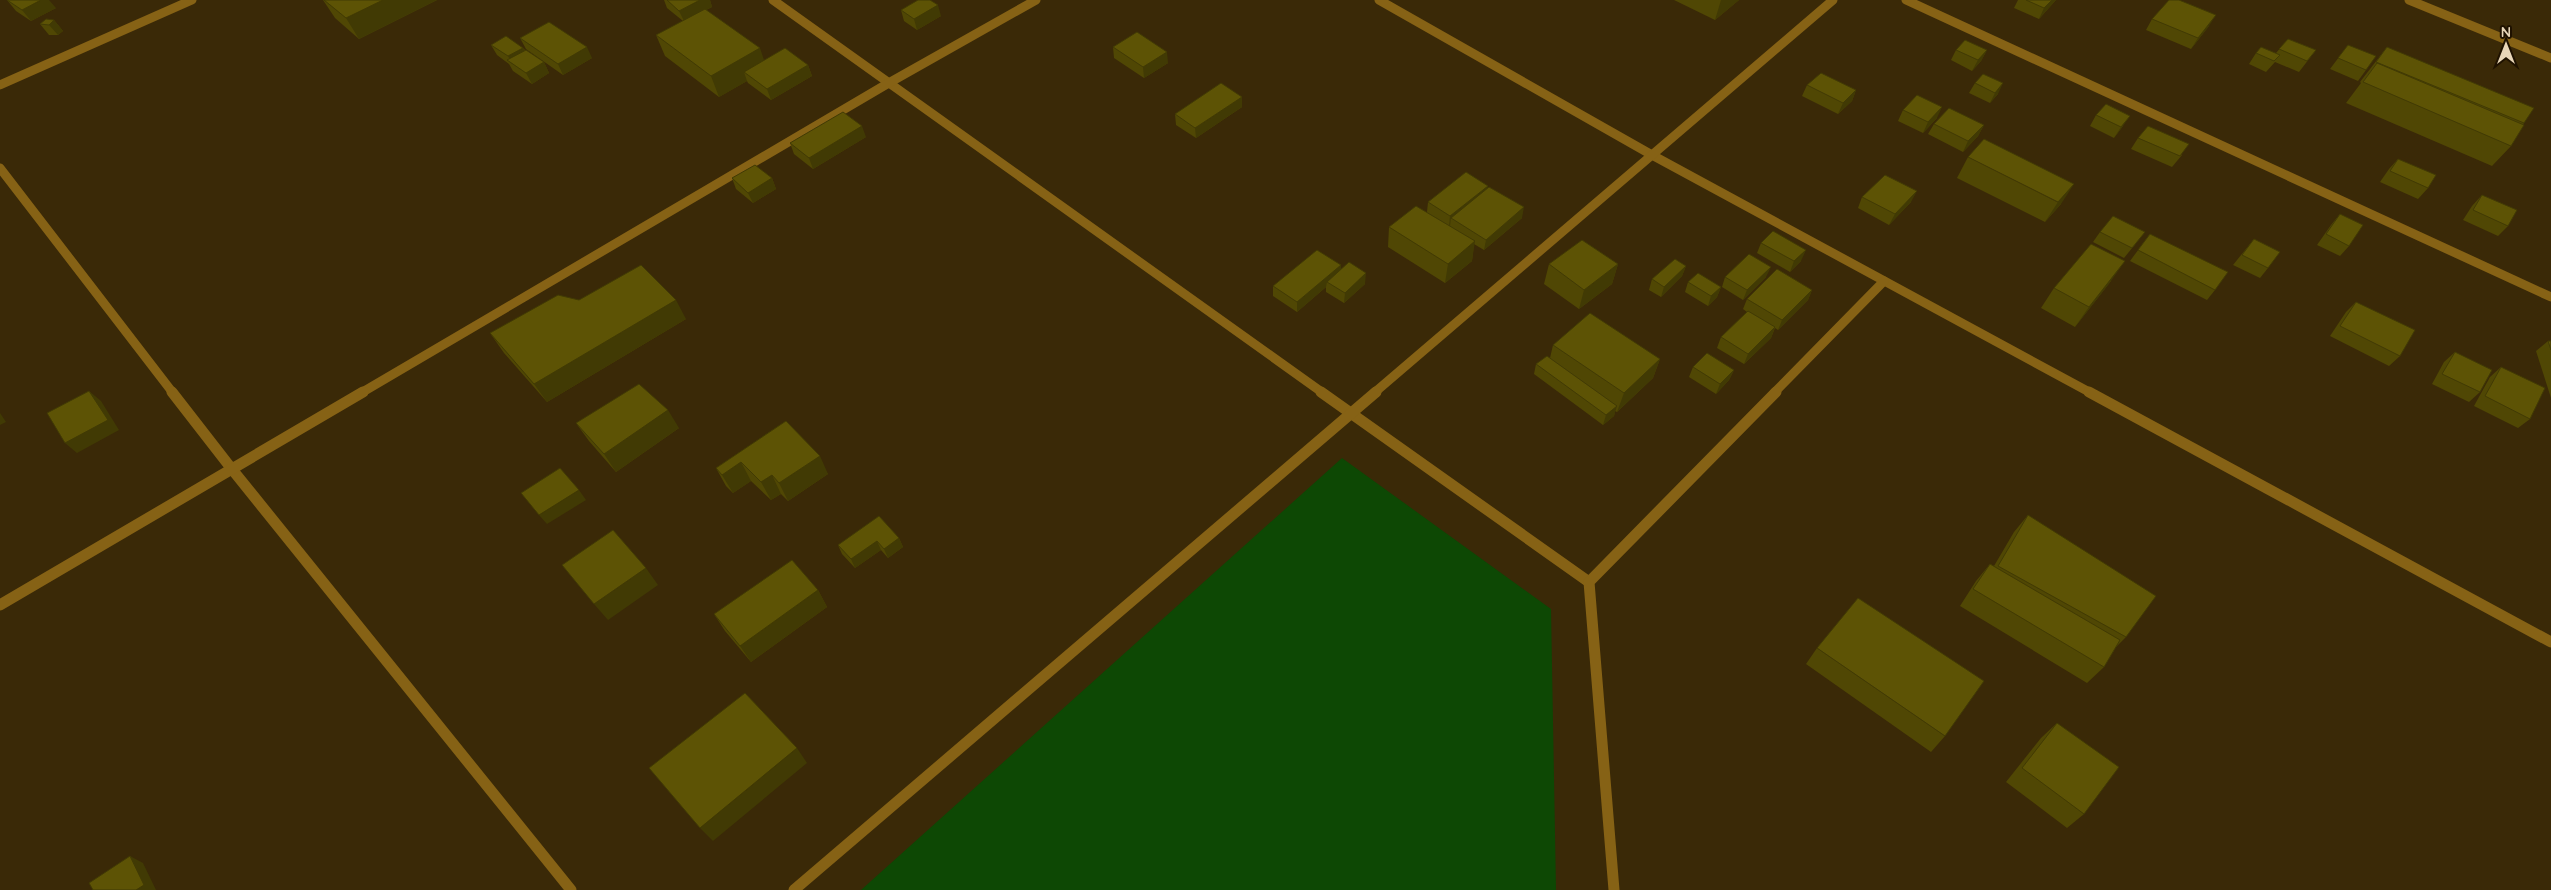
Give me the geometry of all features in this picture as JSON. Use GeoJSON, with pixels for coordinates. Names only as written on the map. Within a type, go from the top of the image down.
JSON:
{"type":"FeatureCollection","features":[{"type":"Feature","properties":{"kind":"street"},"geometry":{"type":"LineString","coordinates":[[0,85],[192,0]]}},
{"type":"Feature","properties":{"kind":"street"},"geometry":{"type":"LineString","coordinates":[[774,0],[887,84],[1353,412],[1589,582]]}},
{"type":"Feature","properties":{"kind":"street"},"geometry":{"type":"LineString","coordinates":[[0,605],[887,84],[1036,0]]}},
{"type":"Feature","properties":{"kind":"street"},"geometry":{"type":"LineString","coordinates":[[1379,0],[1652,155],[2551,642]]}},
{"type":"Feature","properties":{"kind":"street"},"geometry":{"type":"LineString","coordinates":[[794,890],[1833,0]]}},
{"type":"Feature","properties":{"kind":"street"},"geometry":{"type":"LineString","coordinates":[[1906,0],[2551,296]]}},
{"type":"Feature","properties":{"kind":"street"},"geometry":{"type":"LineString","coordinates":[[2409,0],[2551,58]]}},
{"type":"Feature","properties":{"kind":"street"},"geometry":{"type":"LineString","coordinates":[[0,168],[231,468],[571,890]]}},
{"type":"Feature","properties":{"kind":"street"},"geometry":{"type":"LineString","coordinates":[[1614,890],[1589,582],[1884,281]]}},
{"type":"Feature","properties":{"kind":"green space"},"geometry":{"type":"Polygon","coordinates":[[[1342,458],[1551,609],[1556,890],[861,890],[1342,458]]]}},
{"type":"Feature","properties":{"kind":"building"},"geometry":{"type":"Polygon","coordinates":[[[7,0],[41,0],[22,10],[7,0]]]}},
{"type":"Feature","properties":{"kind":"building"},"geometry":{"type":"Polygon","coordinates":[[[324,0],[383,0],[346,18],[324,0]]]}},
{"type":"Feature","properties":{"kind":"building"},"geometry":{"type":"Polygon","coordinates":[[[667,0],[700,0],[679,11],[667,0]]]}},
{"type":"Feature","properties":{"kind":"building"},"geometry":{"type":"Polygon","coordinates":[[[918,0],[930,0],[938,5],[914,19],[901,10],[918,0]]]}},
{"type":"Feature","properties":{"kind":"building"},"geometry":{"type":"Polygon","coordinates":[[[2026,0],[2052,0],[2044,8],[2026,0]]]}},
{"type":"Feature","properties":{"kind":"building"},"geometry":{"type":"Polygon","coordinates":[[[2169,0],[2179,0],[2216,15],[2198,38],[2152,19],[2169,0]]]}},
{"type":"Feature","properties":{"kind":"building"},"geometry":{"type":"Polygon","coordinates":[[[705,9],[760,48],[711,76],[656,35],[705,9]]]}},
{"type":"Feature","properties":{"kind":"building"},"geometry":{"type":"Polygon","coordinates":[[[46,19],[54,20],[49,25],[40,24],[46,19]]]}},
{"type":"Feature","properties":{"kind":"building"},"geometry":{"type":"Polygon","coordinates":[[[549,22],[587,47],[558,64],[520,38],[549,22]]]}},
{"type":"Feature","properties":{"kind":"building"},"geometry":{"type":"Polygon","coordinates":[[[1137,32],[1167,52],[1143,67],[1113,47],[1137,32]]]}},
{"type":"Feature","properties":{"kind":"building"},"geometry":{"type":"Polygon","coordinates":[[[506,36],[523,48],[508,56],[491,45],[506,36]]]}},
{"type":"Feature","properties":{"kind":"building"},"geometry":{"type":"Polygon","coordinates":[[[2288,39],[2316,50],[2307,61],[2279,49],[2288,39]]]}},
{"type":"Feature","properties":{"kind":"building"},"geometry":{"type":"Polygon","coordinates":[[[1965,40],[1987,50],[1978,60],[1956,50],[1965,40]]]}},
{"type":"Feature","properties":{"kind":"building"},"geometry":{"type":"Polygon","coordinates":[[[2348,45],[2376,56],[2366,70],[2338,58],[2348,45]]]}},
{"type":"Feature","properties":{"kind":"building"},"geometry":{"type":"Polygon","coordinates":[[[2261,47],[2280,55],[2274,61],[2256,53],[2261,47]]]}},
{"type":"Feature","properties":{"kind":"building"},"geometry":{"type":"Polygon","coordinates":[[[2387,47],[2534,108],[2524,123],[2376,62],[2387,47]]]}},
{"type":"Feature","properties":{"kind":"building"},"geometry":{"type":"Polygon","coordinates":[[[785,48],[808,65],[767,89],[744,72],[785,48]]]}},
{"type":"Feature","properties":{"kind":"building"},"geometry":{"type":"Polygon","coordinates":[[[526,50],[544,62],[526,73],[507,60],[526,50]]]}},
{"type":"Feature","properties":{"kind":"building"},"geometry":{"type":"Polygon","coordinates":[[[2377,63],[2524,125],[2511,146],[2363,82],[2377,63]]]}},
{"type":"Feature","properties":{"kind":"building"},"geometry":{"type":"Polygon","coordinates":[[[1821,73],[1856,90],[1843,103],[1807,85],[1821,73]]]}},
{"type":"Feature","properties":{"kind":"building"},"geometry":{"type":"Polygon","coordinates":[[[1983,74],[2003,83],[1995,93],[1975,83],[1983,74]]]}},
{"type":"Feature","properties":{"kind":"building"},"geometry":{"type":"Polygon","coordinates":[[[1221,83],[1242,97],[1195,128],[1175,114],[1221,83]]]}},
{"type":"Feature","properties":{"kind":"building"},"geometry":{"type":"Polygon","coordinates":[[[1917,95],[1942,107],[1928,122],[1903,110],[1917,95]]]}},
{"type":"Feature","properties":{"kind":"building"},"geometry":{"type":"Polygon","coordinates":[[[2106,104],[2130,116],[2121,127],[2096,115],[2106,104]]]}},
{"type":"Feature","properties":{"kind":"building"},"geometry":{"type":"Polygon","coordinates":[[[1949,108],[1984,125],[1968,141],[1934,124],[1949,108]]]}},
{"type":"Feature","properties":{"kind":"building"},"geometry":{"type":"Polygon","coordinates":[[[843,112],[862,126],[809,158],[790,143],[843,112]]]}},
{"type":"Feature","properties":{"kind":"building"},"geometry":{"type":"Polygon","coordinates":[[[2148,126],[2189,144],[2180,156],[2138,138],[2148,126]]]}},
{"type":"Feature","properties":{"kind":"building"},"geometry":{"type":"Polygon","coordinates":[[[1984,139],[2074,184],[2058,202],[1968,157],[1984,139]]]}},
{"type":"Feature","properties":{"kind":"building"},"geometry":{"type":"Polygon","coordinates":[[[2398,159],[2436,175],[2428,188],[2390,171],[2398,159]]]}},
{"type":"Feature","properties":{"kind":"building"},"geometry":{"type":"Polygon","coordinates":[[[755,165],[772,178],[748,193],[732,178],[755,165]]]}},
{"type":"Feature","properties":{"kind":"building"},"geometry":{"type":"Polygon","coordinates":[[[1466,172],[1488,186],[1450,216],[1428,202],[1466,172]]]}},
{"type":"Feature","properties":{"kind":"building"},"geometry":{"type":"Polygon","coordinates":[[[1885,175],[1917,191],[1895,214],[1862,197],[1885,175]]]}},
{"type":"Feature","properties":{"kind":"building"},"geometry":{"type":"Polygon","coordinates":[[[1489,187],[1524,207],[1486,240],[1451,218],[1489,187]]]}},
{"type":"Feature","properties":{"kind":"building"},"geometry":{"type":"Polygon","coordinates":[[[2482,195],[2517,210],[2508,226],[2473,210],[2482,195]]]}},
{"type":"Feature","properties":{"kind":"building"},"geometry":{"type":"Polygon","coordinates":[[[1416,206],[1475,241],[1448,264],[1389,227],[1416,206]]]}},
{"type":"Feature","properties":{"kind":"building"},"geometry":{"type":"Polygon","coordinates":[[[2340,214],[2363,225],[2349,246],[2326,234],[2340,214]]]}},
{"type":"Feature","properties":{"kind":"building"},"geometry":{"type":"Polygon","coordinates":[[[2113,216],[2145,232],[2132,248],[2100,232],[2113,216]]]}},
{"type":"Feature","properties":{"kind":"building"},"geometry":{"type":"Polygon","coordinates":[[[1773,231],[1806,250],[1794,261],[1761,243],[1773,231]]]}},
{"type":"Feature","properties":{"kind":"building"},"geometry":{"type":"Polygon","coordinates":[[[2150,234],[2228,272],[2215,290],[2138,250],[2150,234]]]}},
{"type":"Feature","properties":{"kind":"building"},"geometry":{"type":"Polygon","coordinates":[[[2254,239],[2280,252],[2268,268],[2242,255],[2254,239]]]}},
{"type":"Feature","properties":{"kind":"building"},"geometry":{"type":"Polygon","coordinates":[[[1582,240],[1618,264],[1584,290],[1549,264],[1582,240]]]}},
{"type":"Feature","properties":{"kind":"building"},"geometry":{"type":"Polygon","coordinates":[[[2091,244],[2125,261],[2089,307],[2054,288],[2091,244]]]}},
{"type":"Feature","properties":{"kind":"building"},"geometry":{"type":"Polygon","coordinates":[[[1317,250],[1341,265],[1297,302],[1273,286],[1317,250]]]}},
{"type":"Feature","properties":{"kind":"building"},"geometry":{"type":"Polygon","coordinates":[[[1749,254],[1771,267],[1747,290],[1725,277],[1749,254]]]}},
{"type":"Feature","properties":{"kind":"building"},"geometry":{"type":"Polygon","coordinates":[[[1675,259],[1686,266],[1664,287],[1652,279],[1675,259]]]}},
{"type":"Feature","properties":{"kind":"building"},"geometry":{"type":"Polygon","coordinates":[[[1349,262],[1366,273],[1345,293],[1327,282],[1349,262]]]}},
{"type":"Feature","properties":{"kind":"building"},"geometry":{"type":"Polygon","coordinates":[[[641,265],[676,300],[534,384],[490,333],[558,295],[579,300],[641,265]]]}},
{"type":"Feature","properties":{"kind":"building"},"geometry":{"type":"Polygon","coordinates":[[[1777,269],[1812,290],[1782,320],[1747,299],[1777,269]]]}},
{"type":"Feature","properties":{"kind":"building"},"geometry":{"type":"Polygon","coordinates":[[[1698,273],[1721,287],[1711,296],[1688,282],[1698,273]]]}},
{"type":"Feature","properties":{"kind":"building"},"geometry":{"type":"Polygon","coordinates":[[[2356,302],[2415,330],[2400,356],[2340,326],[2356,302]]]}},
{"type":"Feature","properties":{"kind":"building"},"geometry":{"type":"Polygon","coordinates":[[[1748,311],[1775,327],[1748,354],[1721,337],[1748,311]]]}},
{"type":"Feature","properties":{"kind":"building"},"geometry":{"type":"Polygon","coordinates":[[[1590,313],[1660,359],[1624,393],[1553,345],[1590,313]]]}},
{"type":"Feature","properties":{"kind":"building"},"geometry":{"type":"Polygon","coordinates":[[[2455,352],[2492,370],[2480,392],[2442,374],[2455,352]]]}},
{"type":"Feature","properties":{"kind":"building"},"geometry":{"type":"Polygon","coordinates":[[[1707,353],[1734,370],[1720,384],[1693,367],[1707,353]]]}},
{"type":"Feature","properties":{"kind":"building"},"geometry":{"type":"Polygon","coordinates":[[[1547,356],[1617,406],[1606,415],[1536,364],[1547,356]]]}},
{"type":"Feature","properties":{"kind":"building"},"geometry":{"type":"Polygon","coordinates":[[[2501,367],[2545,388],[2530,419],[2485,396],[2501,367]]]}},
{"type":"Feature","properties":{"kind":"building"},"geometry":{"type":"Polygon","coordinates":[[[639,384],[668,410],[604,454],[576,423],[639,384]]]}},
{"type":"Feature","properties":{"kind":"building"},"geometry":{"type":"Polygon","coordinates":[[[89,391],[108,420],[65,443],[47,413],[89,391]]]}},
{"type":"Feature","properties":{"kind":"building"},"geometry":{"type":"Polygon","coordinates":[[[786,421],[820,456],[779,483],[772,475],[761,482],[741,462],[722,475],[716,468],[786,421]]]}},
{"type":"Feature","properties":{"kind":"building"},"geometry":{"type":"Polygon","coordinates":[[[560,468],[579,490],[539,515],[521,493],[560,468]]]}},
{"type":"Feature","properties":{"kind":"building"},"geometry":{"type":"Polygon","coordinates":[[[2028,515],[2156,596],[2126,637],[1998,566],[2028,515]]]}},
{"type":"Feature","properties":{"kind":"building"},"geometry":{"type":"Polygon","coordinates":[[[879,516],[899,538],[884,549],[877,541],[851,559],[838,545],[879,516]]]}},
{"type":"Feature","properties":{"kind":"building"},"geometry":{"type":"Polygon","coordinates":[[[613,530],[646,568],[594,604],[562,565],[613,530]]]}},
{"type":"Feature","properties":{"kind":"building"},"geometry":{"type":"Polygon","coordinates":[[[792,560],[818,590],[740,646],[714,614],[792,560]]]}},
{"type":"Feature","properties":{"kind":"building"},"geometry":{"type":"Polygon","coordinates":[[[1990,564],[2120,640],[2104,667],[1973,589],[1990,564]]]}},
{"type":"Feature","properties":{"kind":"building"},"geometry":{"type":"Polygon","coordinates":[[[1858,598],[1984,681],[1945,736],[1817,648],[1858,598]]]}},
{"type":"Feature","properties":{"kind":"building"},"geometry":{"type":"Polygon","coordinates":[[[745,693],[797,748],[700,828],[649,768],[745,693]]]}},
{"type":"Feature","properties":{"kind":"building"},"geometry":{"type":"Polygon","coordinates":[[[2057,723],[2119,767],[2084,814],[2022,768],[2057,723]]]}},
{"type":"Feature","properties":{"kind":"building"},"geometry":{"type":"Polygon","coordinates":[[[130,856],[144,885],[136,890],[93,890],[89,883],[130,856]]]}}]}
